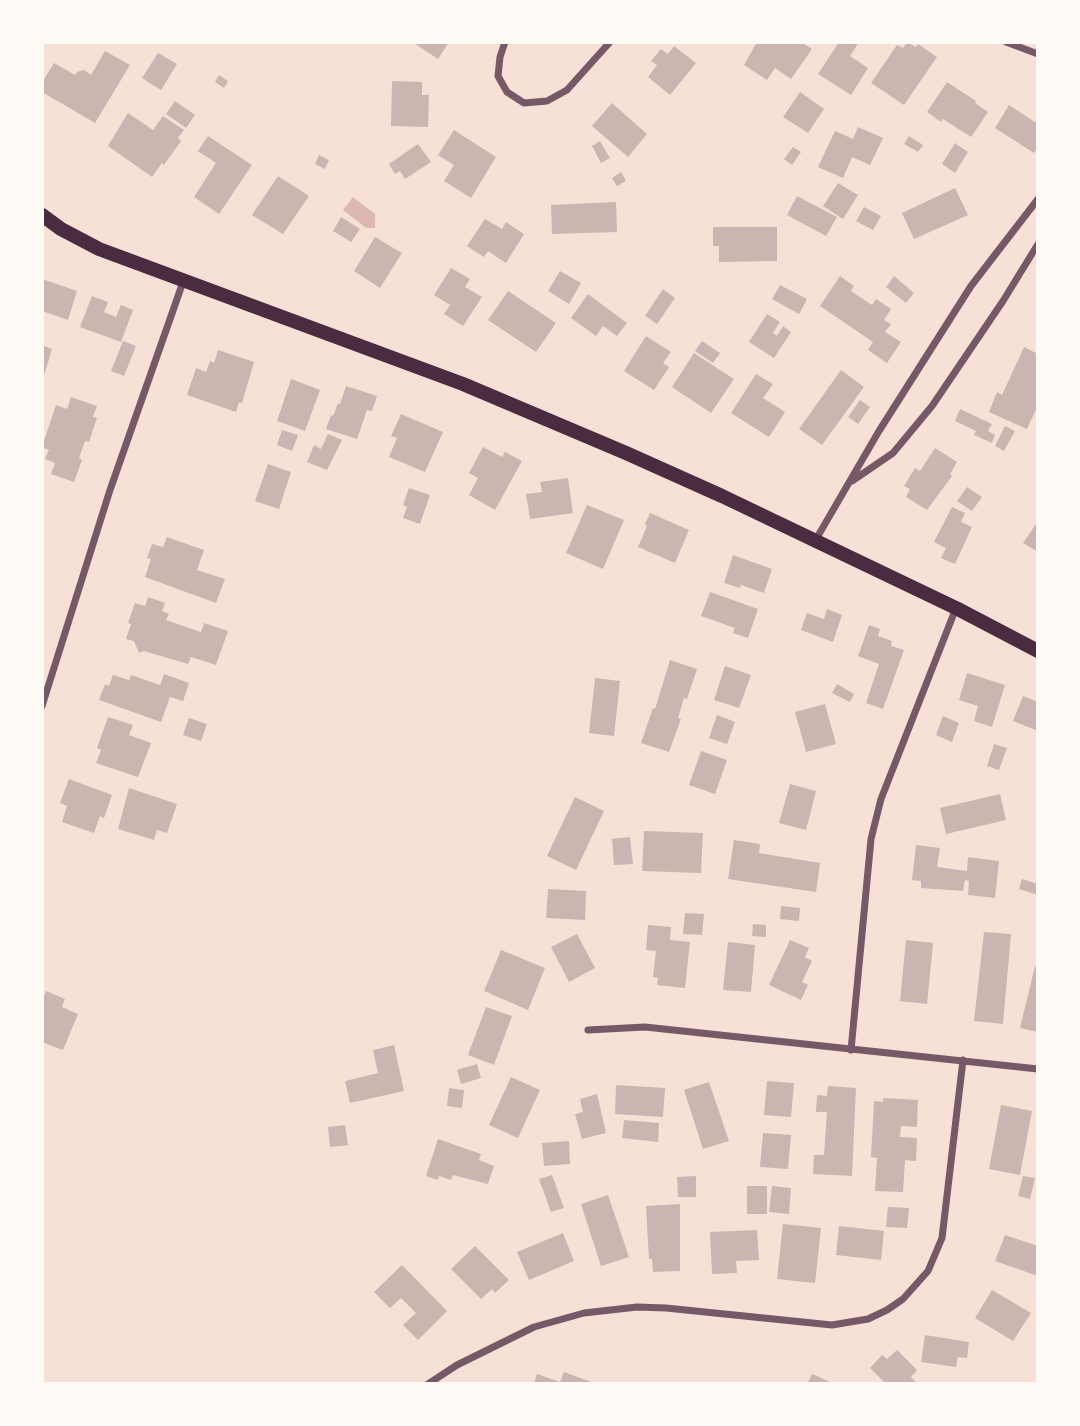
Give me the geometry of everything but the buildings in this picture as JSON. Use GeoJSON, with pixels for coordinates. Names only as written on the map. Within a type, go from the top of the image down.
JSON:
{"type":"FeatureCollection","features":[{"type":"Feature","properties":{"kind":"main road"},"geometry":{"type":"LineString","coordinates":[[42,215],[61,229],[99,249],[463,384],[698,485],[956,608],[1038,651]]}},
{"type":"Feature","properties":{"kind":"street"},"geometry":{"type":"LineString","coordinates":[[505,42],[498,76],[507,92],[524,103],[547,101],[567,90],[610,42]]}},
{"type":"Feature","properties":{"kind":"street"},"geometry":{"type":"LineString","coordinates":[[1006,42],[1038,54]]}},
{"type":"Feature","properties":{"kind":"street"},"geometry":{"type":"LineString","coordinates":[[815,541],[848,483],[971,286],[1038,198]]}},
{"type":"Feature","properties":{"kind":"street"},"geometry":{"type":"LineString","coordinates":[[848,483],[893,453],[932,406],[1038,244]]}},
{"type":"Feature","properties":{"kind":"street"},"geometry":{"type":"LineString","coordinates":[[42,706],[110,489],[183,282]]}},
{"type":"Feature","properties":{"kind":"street"},"geometry":{"type":"LineString","coordinates":[[851,1050],[870,839],[881,799],[956,608]]}},
{"type":"Feature","properties":{"kind":"street"},"geometry":{"type":"LineString","coordinates":[[588,1030],[645,1027],[1038,1069]]}},
{"type":"Feature","properties":{"kind":"street"},"geometry":{"type":"LineString","coordinates":[[428,1384],[457,1365],[534,1327],[584,1313],[637,1307],[666,1308],[832,1325],[868,1319],[887,1310],[903,1299],[928,1271],[942,1238],[963,1060]]}},
{"type":"Feature","properties":{"kind":"shaded area"},"geometry":{"type":"Polygon","coordinates":[[[353,197],[375,214],[375,228],[366,228],[343,210],[353,197]]]}}]}
